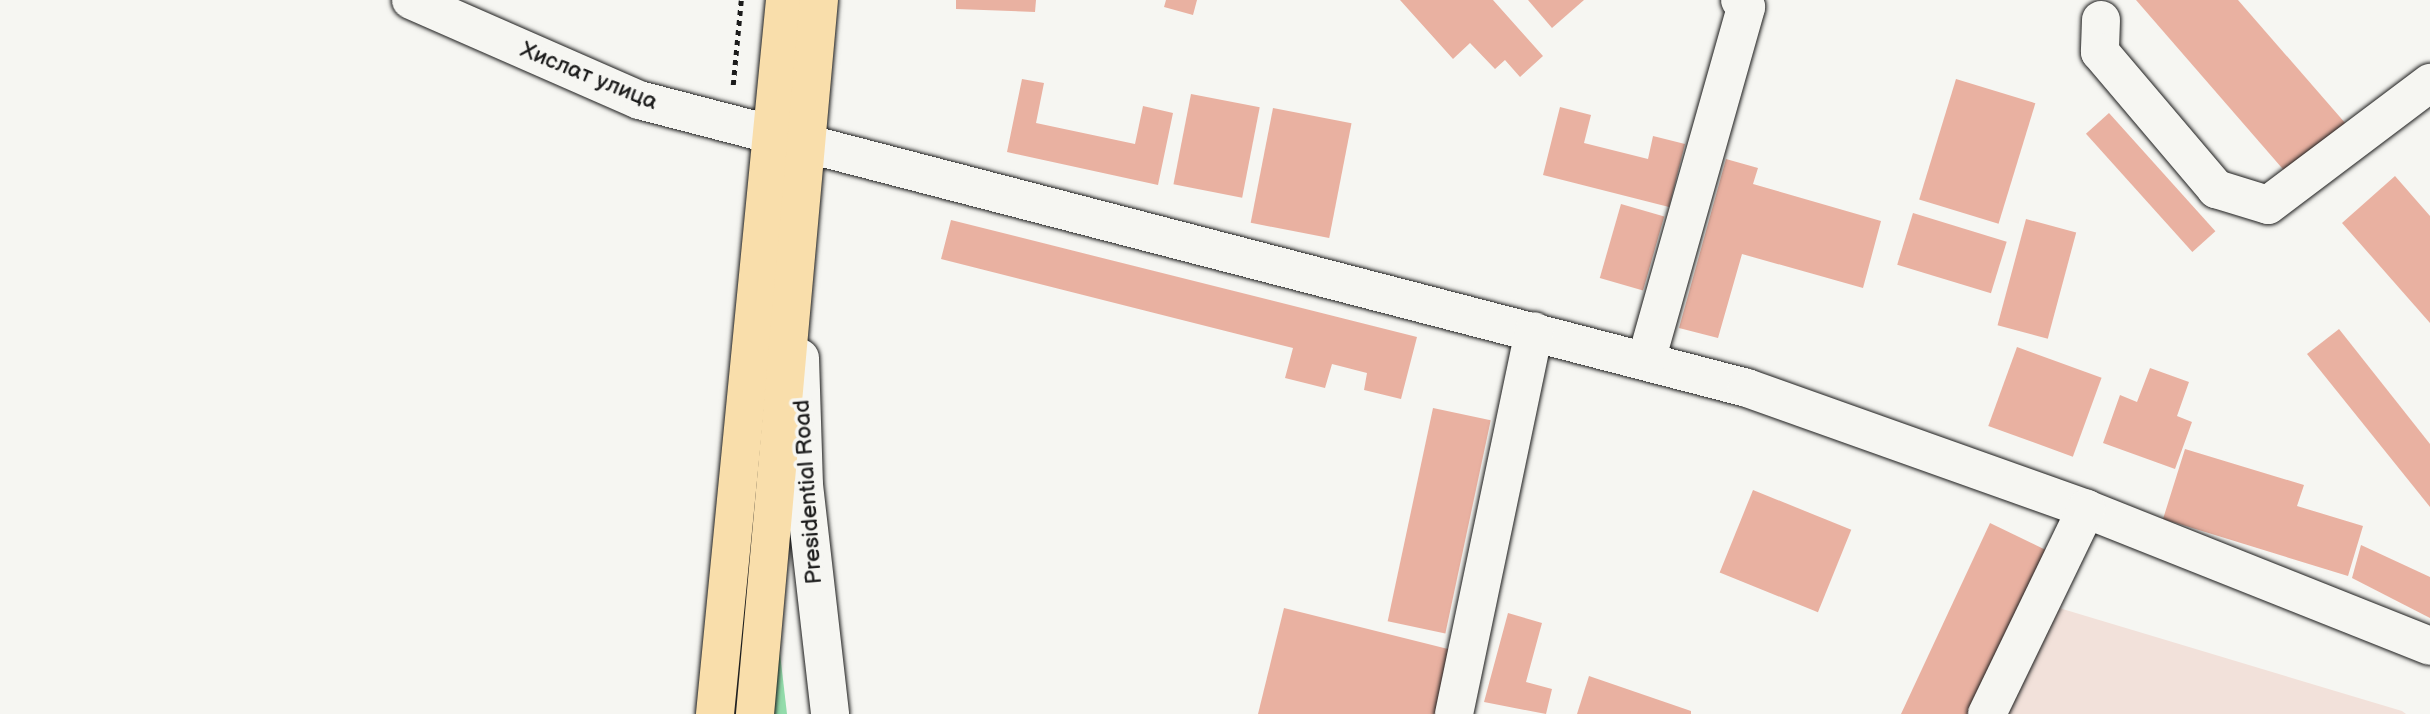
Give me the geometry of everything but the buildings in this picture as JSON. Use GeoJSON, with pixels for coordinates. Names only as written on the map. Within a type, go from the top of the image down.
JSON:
{"type":"FeatureCollection","features":[{"type":"Feature","properties":{"kind":"main road"},"geometry":{"type":"LineString","coordinates":[[755,714],[797,268],[789,137],[785,0]]}},
{"type":"Feature","properties":{"kind":"main road"},"geometry":{"type":"LineString","coordinates":[[715,714],[789,137],[818,0]]}},
{"type":"Feature","properties":{"kind":"street","name":"Хислат улица"},"geometry":{"type":"LineString","coordinates":[[411,0],[639,100],[1747,388],[2086,509],[2430,646]]}},
{"type":"Feature","properties":{"kind":"street"},"geometry":{"type":"LineString","coordinates":[[1646,361],[1746,7],[1740,0]]}},
{"type":"Feature","properties":{"kind":"street"},"geometry":{"type":"LineString","coordinates":[[2101,20],[2100,52],[2216,189],[2268,205],[2430,83]]}},
{"type":"Feature","properties":{"kind":"street","name":"Presidential Road"},"geometry":{"type":"LineString","coordinates":[[797,268],[804,485],[830,714]]}},
{"type":"Feature","properties":{"kind":"street"},"geometry":{"type":"LineString","coordinates":[[1454,714],[1534,331]]}},
{"type":"Feature","properties":{"kind":"street"},"geometry":{"type":"LineString","coordinates":[[1987,714],[2086,509]]}},
{"type":"Feature","properties":{"kind":"shaded area"},"geometry":{"type":"Polygon","coordinates":[[[2046,604],[2402,711],[2406,714],[1997,714],[2046,604]]]}},
{"type":"Feature","properties":{"kind":"green space"},"geometry":{"type":"Polygon","coordinates":[[[779,645],[787,714],[771,714],[779,645]]]}}]}
